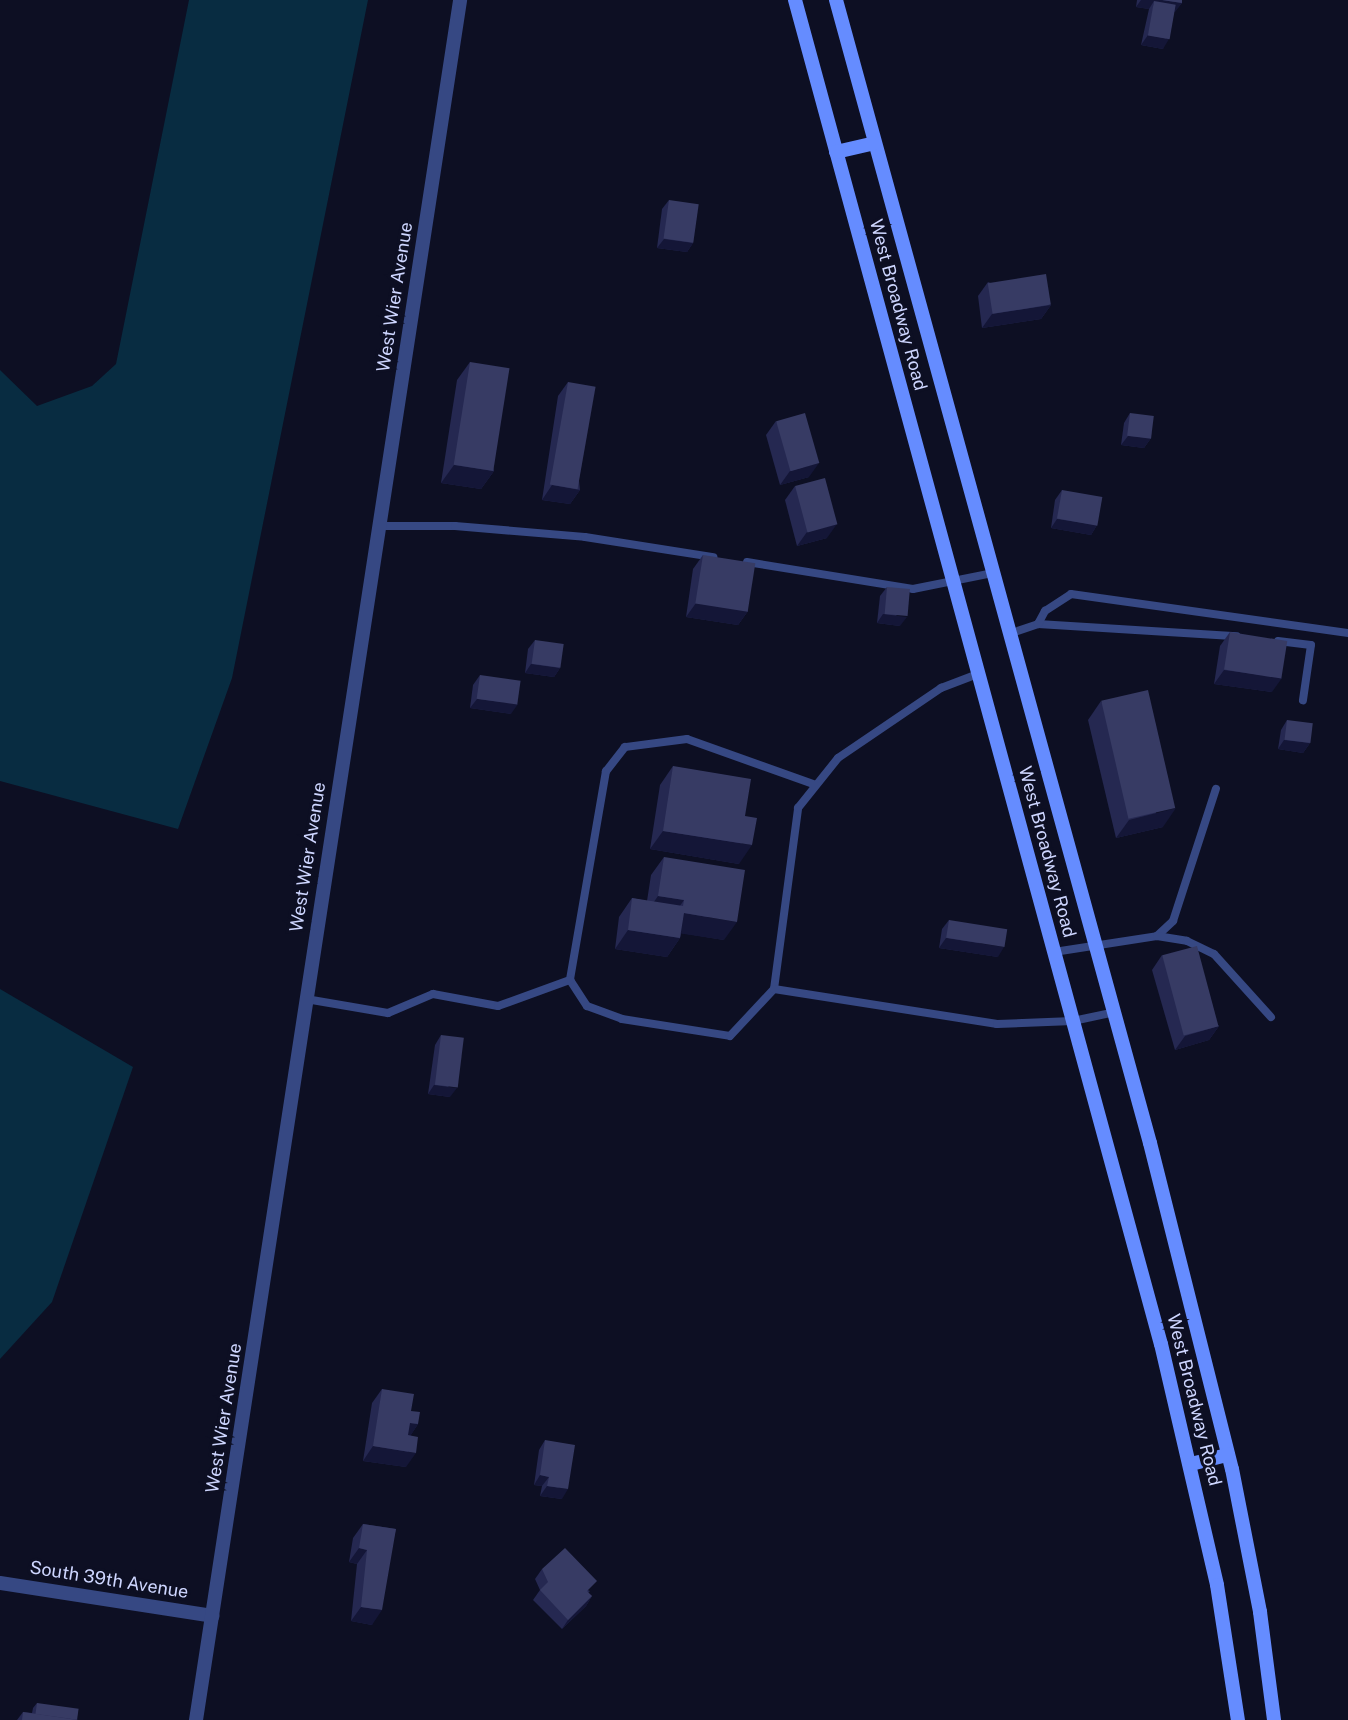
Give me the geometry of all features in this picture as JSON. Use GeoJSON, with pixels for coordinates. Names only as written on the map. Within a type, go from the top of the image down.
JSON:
{"type":"FeatureCollection","features":[{"type":"Feature","properties":{"kind":"main road","name":"West Broadway Road"},"geometry":{"type":"LineString","coordinates":[[795,0],[1191,1464],[1219,1597],[1238,1720]]}},
{"type":"Feature","properties":{"kind":"main road","name":"West Broadway Road"},"geometry":{"type":"LineString","coordinates":[[835,0],[1111,1013],[1150,1143],[1228,1455],[1260,1612],[1274,1720]]}},
{"type":"Feature","properties":{"kind":"main road"},"geometry":{"type":"LineString","coordinates":[[836,152],[874,143]]}},
{"type":"Feature","properties":{"kind":"main road"},"geometry":{"type":"LineString","coordinates":[[1191,1464],[1228,1455]]}},
{"type":"Feature","properties":{"kind":"street","name":"West Wier Avenue"},"geometry":{"type":"LineString","coordinates":[[196,1720],[460,0]]}},
{"type":"Feature","properties":{"kind":"street","name":"South 39th Avenue"},"geometry":{"type":"LineString","coordinates":[[0,1583],[212,1616]]}},
{"type":"Feature","properties":{"kind":"lane"},"geometry":{"type":"LineString","coordinates":[[379,526],[455,526],[585,537],[723,559]]}},
{"type":"Feature","properties":{"kind":"lane"},"geometry":{"type":"LineString","coordinates":[[737,561],[913,589],[993,573]]}},
{"type":"Feature","properties":{"kind":"lane"},"geometry":{"type":"LineString","coordinates":[[1038,624],[1045,611],[1072,594],[1348,633]]}},
{"type":"Feature","properties":{"kind":"lane"},"geometry":{"type":"LineString","coordinates":[[1009,634],[1038,624],[1248,638]]}},
{"type":"Feature","properties":{"kind":"lane"},"geometry":{"type":"LineString","coordinates":[[1261,639],[1311,645],[1303,700]]}},
{"type":"Feature","properties":{"kind":"lane"},"geometry":{"type":"LineString","coordinates":[[816,785],[687,739],[625,747],[606,771],[570,980],[587,1006],[622,1020],[730,1036],[774,989],[798,808],[838,758],[941,688],[978,674]]}},
{"type":"Feature","properties":{"kind":"lane"},"geometry":{"type":"LineString","coordinates":[[1157,936],[1173,921],[1216,789]]}},
{"type":"Feature","properties":{"kind":"lane"},"geometry":{"type":"LineString","coordinates":[[1054,952],[1157,936],[1187,940],[1214,954],[1271,1017]]}},
{"type":"Feature","properties":{"kind":"lane"},"geometry":{"type":"LineString","coordinates":[[306,999],[388,1013],[433,994],[498,1006],[570,980]]}},
{"type":"Feature","properties":{"kind":"lane"},"geometry":{"type":"LineString","coordinates":[[774,989],[998,1024],[1073,1021],[1111,1013]]}},
{"type":"Feature","properties":{"kind":"water"},"geometry":{"type":"Polygon","coordinates":[[[189,0],[368,0],[232,678],[178,829],[0,781],[0,370],[37,406],[92,386],[116,364],[189,0]]]}},
{"type":"Feature","properties":{"kind":"water"},"geometry":{"type":"Polygon","coordinates":[[[0,989],[133,1067],[52,1302],[0,1359],[0,989]]]}},
{"type":"Feature","properties":{"kind":"building"},"geometry":{"type":"Polygon","coordinates":[[[1154,1],[1176,5],[1170,39],[1148,35],[1154,1]]]}},
{"type":"Feature","properties":{"kind":"building"},"geometry":{"type":"Polygon","coordinates":[[[669,200],[699,204],[693,243],[664,239],[669,200]]]}},
{"type":"Feature","properties":{"kind":"building"},"geometry":{"type":"Polygon","coordinates":[[[1046,274],[1051,305],[993,314],[988,283],[1046,274]]]}},
{"type":"Feature","properties":{"kind":"building"},"geometry":{"type":"Polygon","coordinates":[[[470,362],[510,368],[493,471],[454,465],[470,362]]]}},
{"type":"Feature","properties":{"kind":"building"},"geometry":{"type":"Polygon","coordinates":[[[568,382],[596,387],[578,489],[550,484],[568,382]]]}},
{"type":"Feature","properties":{"kind":"building"},"geometry":{"type":"Polygon","coordinates":[[[805,413],[819,463],[790,471],[776,421],[805,413]]]}},
{"type":"Feature","properties":{"kind":"building"},"geometry":{"type":"Polygon","coordinates":[[[1130,413],[1154,416],[1151,439],[1127,436],[1130,413]]]}},
{"type":"Feature","properties":{"kind":"building"},"geometry":{"type":"Polygon","coordinates":[[[825,478],[837,524],[807,532],[795,486],[825,478]]]}},
{"type":"Feature","properties":{"kind":"building"},"geometry":{"type":"Polygon","coordinates":[[[1062,490],[1102,497],[1097,526],[1057,519],[1062,490]]]}},
{"type":"Feature","properties":{"kind":"building"},"geometry":{"type":"Polygon","coordinates":[[[703,555],[755,563],[748,612],[695,603],[703,555]]]}},
{"type":"Feature","properties":{"kind":"building"},"geometry":{"type":"Polygon","coordinates":[[[887,587],[910,589],[908,616],[885,614],[887,587]]]}},
{"type":"Feature","properties":{"kind":"building"},"geometry":{"type":"Polygon","coordinates":[[[1230,632],[1287,641],[1281,679],[1224,670],[1230,632]]]}},
{"type":"Feature","properties":{"kind":"building"},"geometry":{"type":"Polygon","coordinates":[[[535,640],[564,644],[560,668],[532,664],[535,640]]]}},
{"type":"Feature","properties":{"kind":"building"},"geometry":{"type":"Polygon","coordinates":[[[480,675],[521,681],[517,704],[477,699],[480,675]]]}},
{"type":"Feature","properties":{"kind":"building"},"geometry":{"type":"Polygon","coordinates":[[[1148,690],[1175,808],[1128,819],[1101,701],[1148,690]]]}},
{"type":"Feature","properties":{"kind":"building"},"geometry":{"type":"Polygon","coordinates":[[[1287,720],[1313,723],[1310,743],[1285,740],[1287,720]]]}},
{"type":"Feature","properties":{"kind":"building"},"geometry":{"type":"Polygon","coordinates":[[[673,766],[751,779],[745,816],[757,818],[752,845],[663,831],[673,766]]]}},
{"type":"Feature","properties":{"kind":"building"},"geometry":{"type":"Polygon","coordinates":[[[664,857],[745,870],[737,922],[684,913],[680,938],[628,930],[632,898],[683,906],[684,900],[658,896],[664,857]]]}},
{"type":"Feature","properties":{"kind":"building"},"geometry":{"type":"Polygon","coordinates":[[[949,920],[1007,929],[1004,947],[946,938],[949,920]]]}},
{"type":"Feature","properties":{"kind":"building"},"geometry":{"type":"Polygon","coordinates":[[[1197,946],[1218,1026],[1184,1035],[1162,955],[1197,946]]]}},
{"type":"Feature","properties":{"kind":"building"},"geometry":{"type":"Polygon","coordinates":[[[441,1035],[464,1038],[458,1087],[435,1085],[441,1035]]]}},
{"type":"Feature","properties":{"kind":"building"},"geometry":{"type":"Polygon","coordinates":[[[382,1389],[414,1394],[411,1411],[420,1412],[418,1424],[410,1423],[408,1435],[418,1437],[416,1453],[373,1446],[382,1389]]]}},
{"type":"Feature","properties":{"kind":"building"},"geometry":{"type":"Polygon","coordinates":[[[545,1440],[575,1445],[568,1489],[547,1486],[549,1477],[540,1475],[545,1440]]]}},
{"type":"Feature","properties":{"kind":"building"},"geometry":{"type":"Polygon","coordinates":[[[363,1524],[396,1529],[382,1610],[361,1607],[367,1550],[359,1548],[363,1524]]]}},
{"type":"Feature","properties":{"kind":"building"},"geometry":{"type":"Polygon","coordinates":[[[565,1548],[597,1581],[587,1591],[592,1596],[568,1620],[540,1590],[548,1582],[542,1569],[565,1548]]]}},
{"type":"Feature","properties":{"kind":"building"},"geometry":{"type":"Polygon","coordinates":[[[37,1703],[79,1709],[77,1720],[35,1714],[37,1703]]]}},
{"type":"Feature","properties":{"kind":"building"},"geometry":{"type":"Polygon","coordinates":[[[23,1712],[78,1720],[22,1720],[23,1712]]]}}]}
